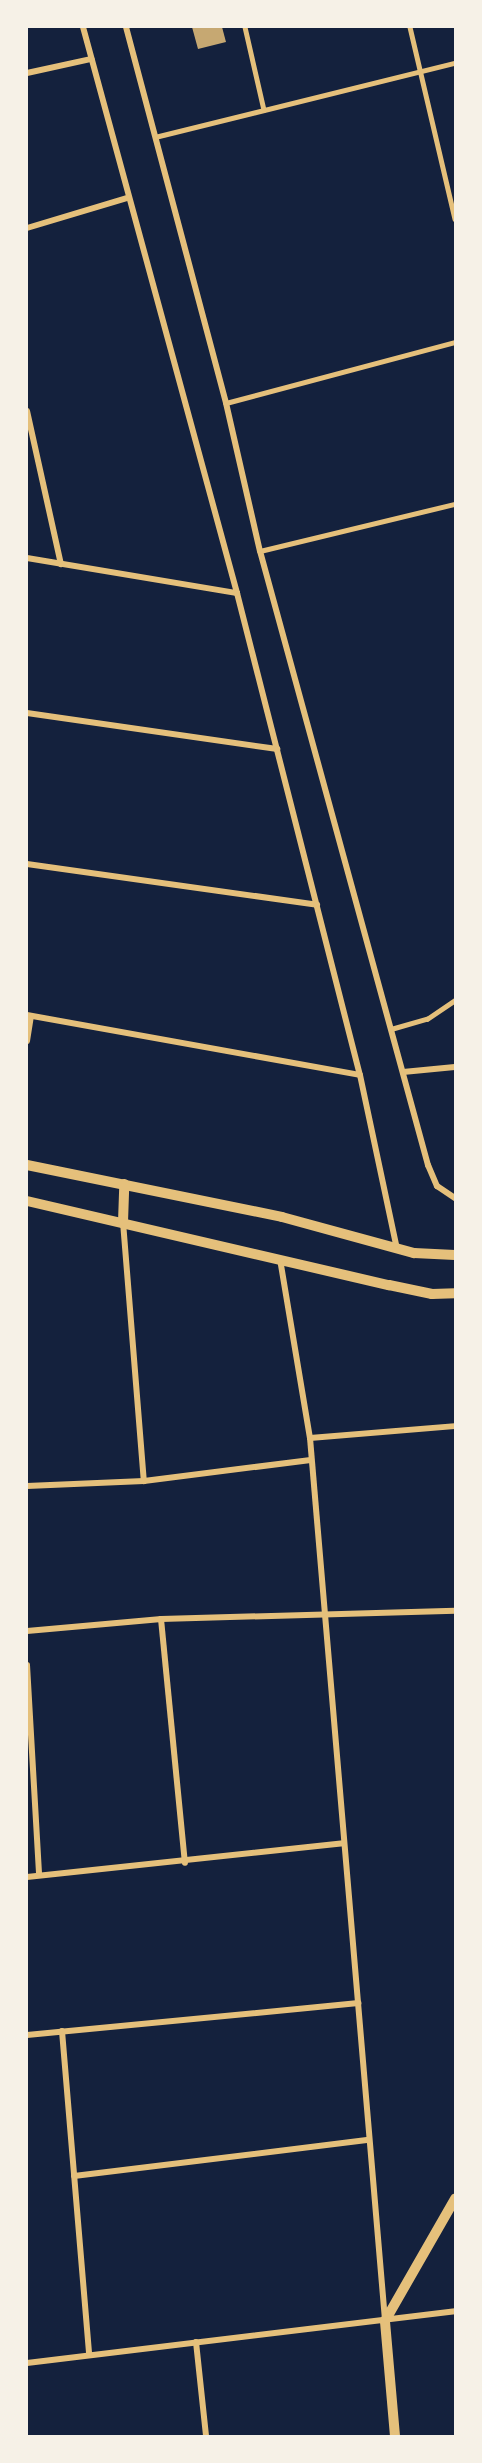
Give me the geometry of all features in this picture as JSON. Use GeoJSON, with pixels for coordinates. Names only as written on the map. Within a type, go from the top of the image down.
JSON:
{"type":"FeatureCollection","features":[{"type":"Feature","properties":{"kind":"street"},"geometry":{"type":"LineString","coordinates":[[83,27],[237,593],[360,1075],[397,1249]]}},
{"type":"Feature","properties":{"kind":"street"},"geometry":{"type":"LineString","coordinates":[[126,27],[226,403],[260,551],[428,1165],[437,1186],[455,1198]]}},
{"type":"Feature","properties":{"kind":"street"},"geometry":{"type":"LineString","coordinates":[[27,73],[91,58]]}},
{"type":"Feature","properties":{"kind":"street"},"geometry":{"type":"LineString","coordinates":[[27,228],[128,198]]}},
{"type":"Feature","properties":{"kind":"street"},"geometry":{"type":"LineString","coordinates":[[27,411],[61,564]]}},
{"type":"Feature","properties":{"kind":"street"},"geometry":{"type":"LineString","coordinates":[[27,558],[237,593]]}},
{"type":"Feature","properties":{"kind":"street"},"geometry":{"type":"LineString","coordinates":[[27,713],[277,749]]}},
{"type":"Feature","properties":{"kind":"street"},"geometry":{"type":"LineString","coordinates":[[27,864],[317,905]]}},
{"type":"Feature","properties":{"kind":"street"},"geometry":{"type":"LineString","coordinates":[[27,1041],[29,1016],[360,1075]]}},
{"type":"Feature","properties":{"kind":"street"},"geometry":{"type":"LineString","coordinates":[[403,1072],[455,1067]]}},
{"type":"Feature","properties":{"kind":"street"},"geometry":{"type":"LineString","coordinates":[[27,1164],[282,1217],[397,1249],[455,1255]]}},
{"type":"Feature","properties":{"kind":"street"},"geometry":{"type":"LineString","coordinates":[[124,1184],[123,1222],[144,1481]]}},
{"type":"Feature","properties":{"kind":"street"},"geometry":{"type":"LineString","coordinates":[[27,1201],[422,1291],[455,1293]]}},
{"type":"Feature","properties":{"kind":"street"},"geometry":{"type":"LineString","coordinates":[[279,1258],[310,1438],[323,1614],[395,2436]]}},
{"type":"Feature","properties":{"kind":"street"},"geometry":{"type":"LineString","coordinates":[[310,1438],[455,1426]]}},
{"type":"Feature","properties":{"kind":"street"},"geometry":{"type":"LineString","coordinates":[[27,1486],[144,1481],[311,1460]]}},
{"type":"Feature","properties":{"kind":"street"},"geometry":{"type":"LineString","coordinates":[[27,1631],[161,1619],[455,1611]]}},
{"type":"Feature","properties":{"kind":"street"},"geometry":{"type":"LineString","coordinates":[[161,1619],[185,1863]]}},
{"type":"Feature","properties":{"kind":"street"},"geometry":{"type":"LineString","coordinates":[[27,1665],[39,1875]]}},
{"type":"Feature","properties":{"kind":"street"},"geometry":{"type":"LineString","coordinates":[[27,1877],[185,1863],[343,1844]]}},
{"type":"Feature","properties":{"kind":"street"},"geometry":{"type":"LineString","coordinates":[[27,2035],[358,2002]]}},
{"type":"Feature","properties":{"kind":"street"},"geometry":{"type":"LineString","coordinates":[[62,2031],[89,2355]]}},
{"type":"Feature","properties":{"kind":"street"},"geometry":{"type":"LineString","coordinates":[[74,2176],[369,2140]]}},
{"type":"Feature","properties":{"kind":"street"},"geometry":{"type":"LineString","coordinates":[[385,2321],[455,2199]]}},
{"type":"Feature","properties":{"kind":"street"},"geometry":{"type":"LineString","coordinates":[[27,2363],[455,2311]]}},
{"type":"Feature","properties":{"kind":"street"},"geometry":{"type":"LineString","coordinates":[[196,2342],[206,2436]]}},
{"type":"Feature","properties":{"kind":"lane"},"geometry":{"type":"LineString","coordinates":[[245,27],[264,110]]}},
{"type":"Feature","properties":{"kind":"lane"},"geometry":{"type":"LineString","coordinates":[[410,27],[455,219]]}},
{"type":"Feature","properties":{"kind":"lane"},"geometry":{"type":"LineString","coordinates":[[155,137],[455,63]]}},
{"type":"Feature","properties":{"kind":"lane"},"geometry":{"type":"LineString","coordinates":[[226,403],[455,342]]}},
{"type":"Feature","properties":{"kind":"lane"},"geometry":{"type":"LineString","coordinates":[[260,551],[455,504]]}},
{"type":"Feature","properties":{"kind":"lane"},"geometry":{"type":"LineString","coordinates":[[391,1029],[427,1018],[455,1000]]}},
{"type":"Feature","properties":{"kind":"building"},"geometry":{"type":"Polygon","coordinates":[[[192,27],[222,27],[226,42],[198,49],[192,27]]]}}]}
